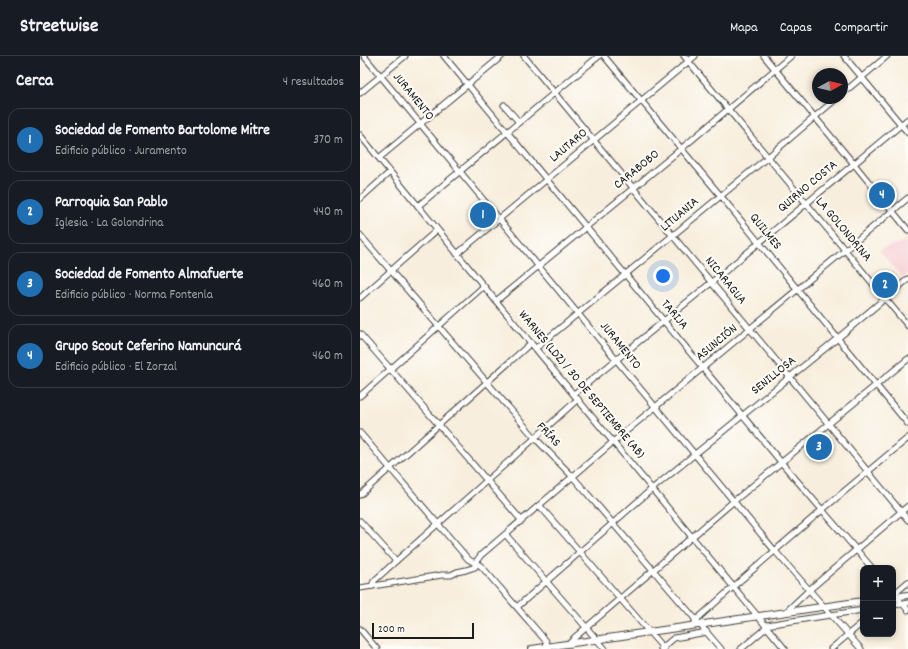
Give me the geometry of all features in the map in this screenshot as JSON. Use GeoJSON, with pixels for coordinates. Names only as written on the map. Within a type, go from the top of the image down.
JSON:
{"type":"FeatureCollection","features":[{"type":"Feature","properties":{"kind":"main road"},"geometry":{"type":"LineString","coordinates":[[896,595],[908,595]]}},
{"type":"Feature","properties":{"kind":"main road"},"geometry":{"type":"LineString","coordinates":[[532,649],[548,648],[697,623],[860,601]]}},
{"type":"Feature","properties":{"kind":"street","name":"JURAMENTO"},"geometry":{"type":"LineString","coordinates":[[364,56],[775,551],[861,649]]}},
{"type":"Feature","properties":{"kind":"street"},"geometry":{"type":"LineString","coordinates":[[360,93],[406,56]]}},
{"type":"Feature","properties":{"kind":"street","name":"TARIJA"},"geometry":{"type":"LineString","coordinates":[[444,56],[781,462],[869,565]]}},
{"type":"Feature","properties":{"kind":"street"},"geometry":{"type":"LineString","coordinates":[[379,158],[502,56]]}},
{"type":"Feature","properties":{"kind":"street","name":"NICARAGUA"},"geometry":{"type":"LineString","coordinates":[[524,56],[908,520]]}},
{"type":"Feature","properties":{"kind":"street"},"geometry":{"type":"LineString","coordinates":[[418,206],[599,56]]}},
{"type":"Feature","properties":{"kind":"street","name":"QUILMES"},"geometry":{"type":"LineString","coordinates":[[604,56],[642,100],[908,424]]}},
{"type":"Feature","properties":{"kind":"street","name":"LA GOLONDRINA"},"geometry":{"type":"LineString","coordinates":[[684,56],[908,326]]}},
{"type":"Feature","properties":{"kind":"street","name":"LAUTARO"},"geometry":{"type":"LineString","coordinates":[[457,254],[695,56]]}},
{"type":"Feature","properties":{"kind":"street"},"geometry":{"type":"LineString","coordinates":[[764,56],[908,230]]}},
{"type":"Feature","properties":{"kind":"street","name":"CARABOBO"},"geometry":{"type":"LineString","coordinates":[[496,301],[791,56]]}},
{"type":"Feature","properties":{"kind":"street"},"geometry":{"type":"LineString","coordinates":[[844,56],[908,133]]}},
{"type":"Feature","properties":{"kind":"street"},"geometry":{"type":"LineString","coordinates":[[848,89],[887,56]]}},
{"type":"Feature","properties":{"kind":"street","name":"LITUANIA"},"geometry":{"type":"LineString","coordinates":[[536,348],[768,157],[830,104]]}},
{"type":"Feature","properties":{"kind":"street"},"geometry":{"type":"LineString","coordinates":[[504,105],[519,122]]}},
{"type":"Feature","properties":{"kind":"street","name":"QUIRNO COSTA"},"geometry":{"type":"LineString","coordinates":[[574,394],[712,282],[908,119]]}},
{"type":"Feature","properties":{"kind":"street","name":"WARNES (LDZ) / 30 DE SEPTIEMBRE (AB)"},"geometry":{"type":"LineString","coordinates":[[360,135],[785,649]]}},
{"type":"Feature","properties":{"kind":"street"},"geometry":{"type":"LineString","coordinates":[[360,199],[390,172]]}},
{"type":"Feature","properties":{"kind":"street","name":"ASUNCIÓN"},"geometry":{"type":"LineString","coordinates":[[372,586],[442,575],[451,575],[474,568],[475,563],[481,555],[614,442],[908,198]]}},
{"type":"Feature","properties":{"kind":"street"},"geometry":{"type":"LineString","coordinates":[[360,298],[437,230]]}},
{"type":"Feature","properties":{"kind":"street","name":"FRÍAS"},"geometry":{"type":"LineString","coordinates":[[360,235],[535,438],[573,477],[653,569],[697,623],[707,632],[721,649]]}},
{"type":"Feature","properties":{"kind":"street","name":"SENILLOSA"},"geometry":{"type":"LineString","coordinates":[[517,607],[652,489],[838,338],[908,279]]}},
{"type":"Feature","properties":{"kind":"street"},"geometry":{"type":"LineString","coordinates":[[360,396],[484,286]]}},
{"type":"Feature","properties":{"kind":"street"},"geometry":{"type":"LineString","coordinates":[[360,334],[522,521]]}},
{"type":"Feature","properties":{"kind":"street"},"geometry":{"type":"LineString","coordinates":[[360,495],[531,343]]}},
{"type":"Feature","properties":{"kind":"street"},"geometry":{"type":"LineString","coordinates":[[570,644],[586,627],[653,569],[781,462],[908,359]]}},
{"type":"Feature","properties":{"kind":"street"},"geometry":{"type":"LineString","coordinates":[[360,588],[372,586],[374,581],[396,561],[578,399]]}},
{"type":"Feature","properties":{"kind":"street"},"geometry":{"type":"LineString","coordinates":[[360,433],[468,559],[482,567],[517,607],[546,641],[548,648]]}},
{"type":"Feature","properties":{"kind":"street"},"geometry":{"type":"LineString","coordinates":[[697,623],[733,586],[908,438]]}},
{"type":"Feature","properties":{"kind":"street"},"geometry":{"type":"LineString","coordinates":[[540,506],[662,649],[674,638],[707,632]]}},
{"type":"Feature","properties":{"kind":"street"},"geometry":{"type":"LineString","coordinates":[[786,612],[809,590],[908,506]]}},
{"type":"Feature","properties":{"kind":"street"},"geometry":{"type":"LineString","coordinates":[[360,521],[396,561]]}},
{"type":"Feature","properties":{"kind":"street"},"geometry":{"type":"LineString","coordinates":[[506,535],[605,649]]}},
{"type":"Feature","properties":{"kind":"street"},"geometry":{"type":"LineString","coordinates":[[896,593],[908,582]]}},
{"type":"Feature","properties":{"kind":"street"},"geometry":{"type":"LineString","coordinates":[[896,597],[905,604],[908,610]]}},
{"type":"Feature","properties":{"kind":"street"},"geometry":{"type":"LineString","coordinates":[[741,649],[766,626],[860,610]]}},
{"type":"Feature","properties":{"kind":"street"},"geometry":{"type":"LineString","coordinates":[[831,649],[860,624]]}},
{"type":"Feature","properties":{"kind":"street"},"geometry":{"type":"LineString","coordinates":[[360,629],[377,649]]}},
{"type":"Feature","properties":{"kind":"shaded area"},"geometry":{"type":"Polygon","coordinates":[[[908,240],[908,274],[903,279],[879,250],[908,240]]]}},
{"type":"Feature","properties":{"kind":"place","name":"Grupo Scout Ceferino Namuncurá"},"geometry":{"type":"Point","coordinates":[882,195]}},
{"type":"Feature","properties":{"kind":"place","name":"Sociedad de Fomento Bartolome Mitre"},"geometry":{"type":"Point","coordinates":[483,215]}},
{"type":"Feature","properties":{"kind":"place","name":"Parroquia San Pablo"},"geometry":{"type":"Point","coordinates":[885,285]}},
{"type":"Feature","properties":{"kind":"place","name":"Sociedad de Fomento Almafuerte"},"geometry":{"type":"Point","coordinates":[819,447]}}]}
